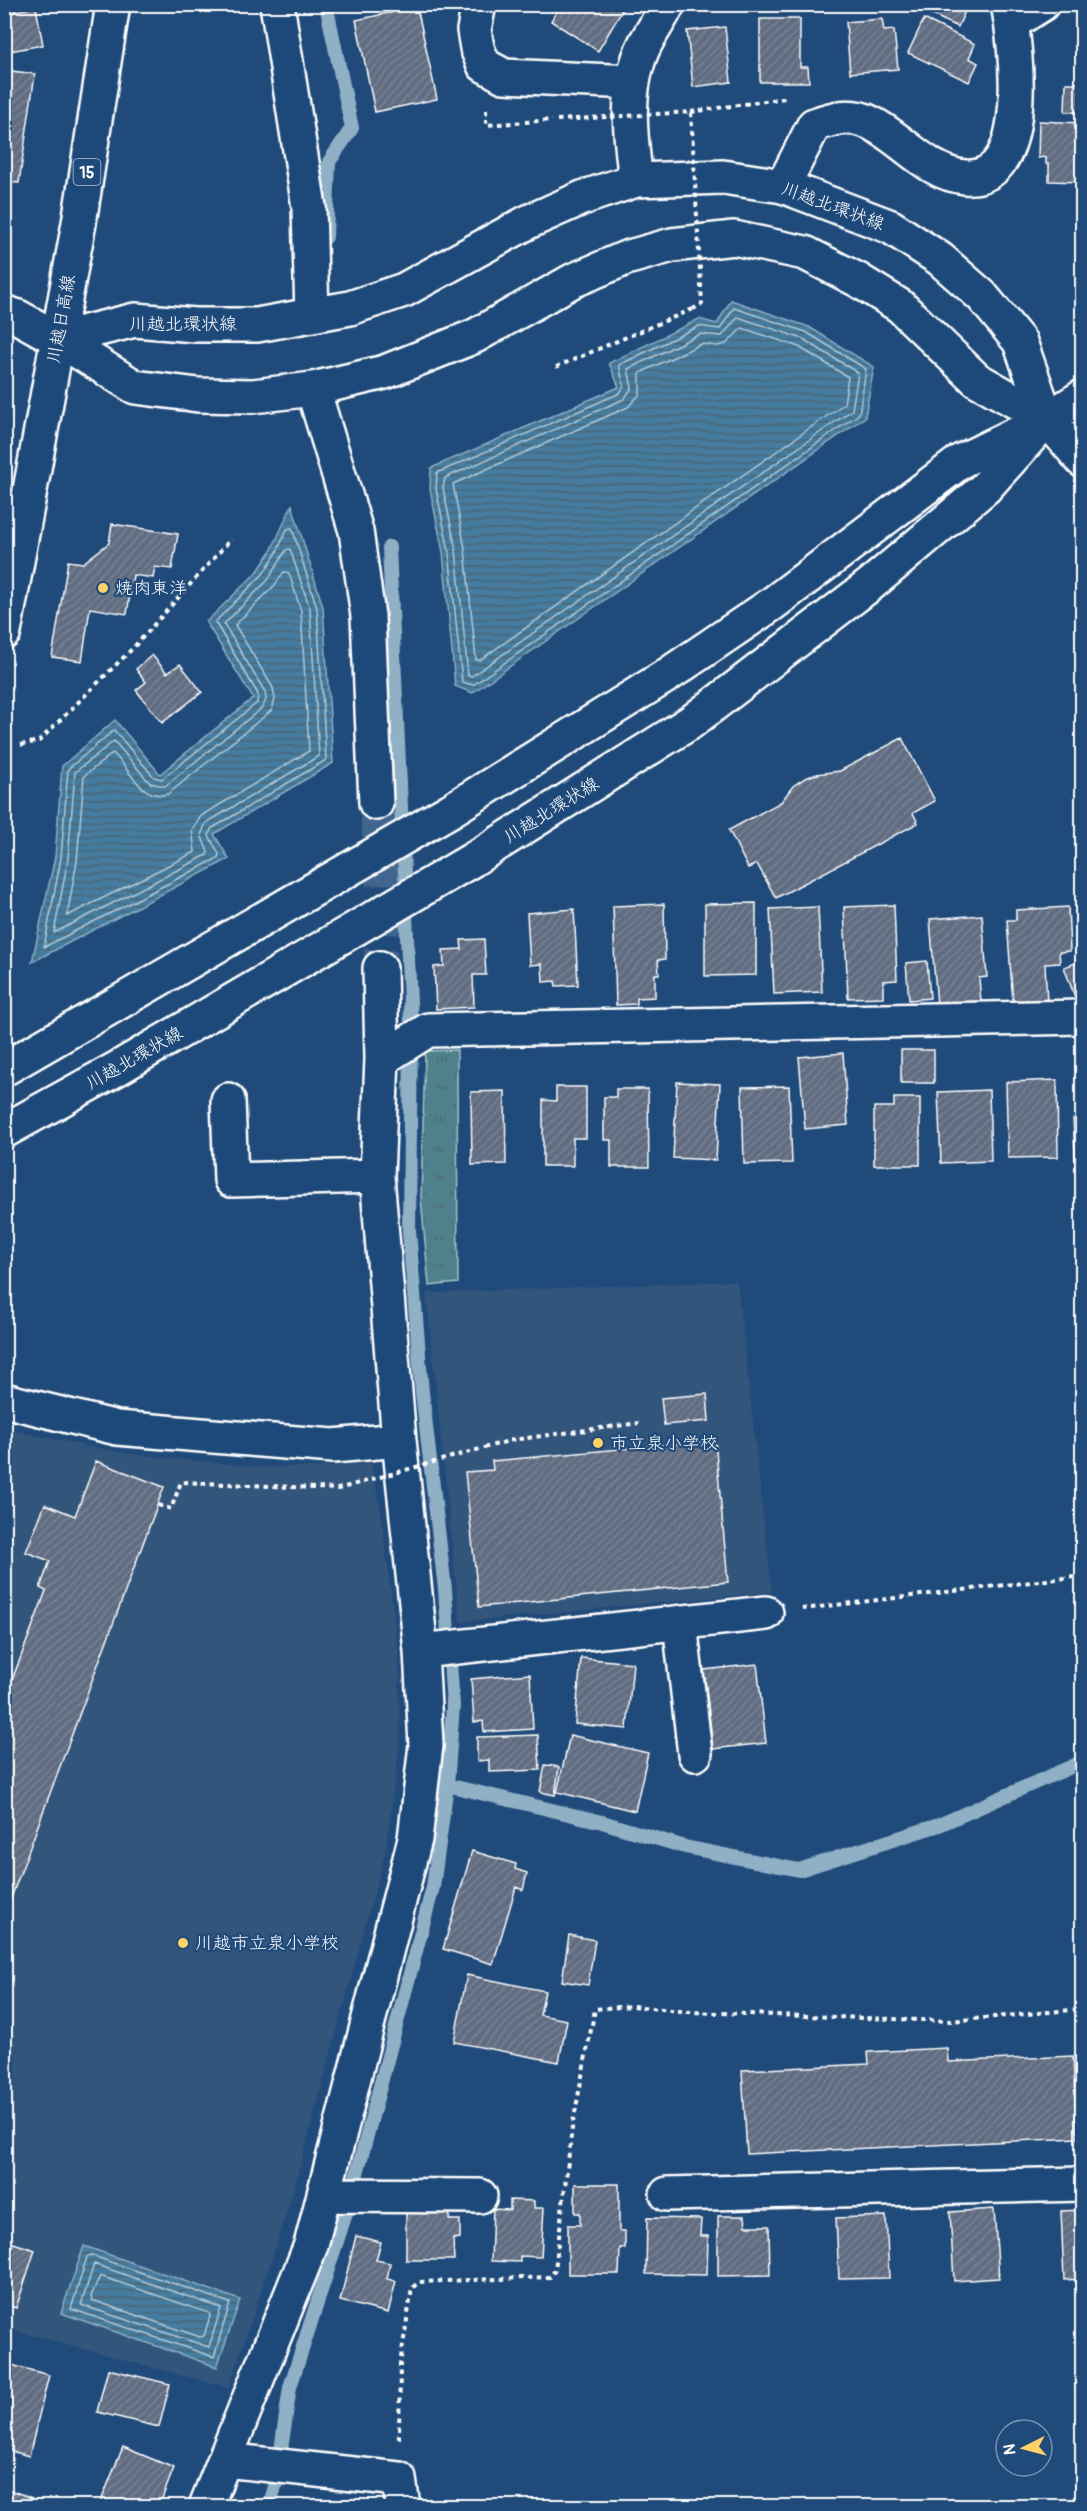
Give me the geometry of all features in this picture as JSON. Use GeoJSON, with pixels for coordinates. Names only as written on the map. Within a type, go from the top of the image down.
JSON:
{"type":"FeatureCollection","features":[{"type":"Feature","properties":{"kind":"main road","name":"川越日高線"},"geometry":{"type":"LineString","coordinates":[[4,632],[57,339],[113,4]]}},
{"type":"Feature","properties":{"kind":"main road"},"geometry":{"type":"LineString","coordinates":[[277,4],[309,207],[312,315]]}},
{"type":"Feature","properties":{"kind":"main road"},"geometry":{"type":"LineString","coordinates":[[479,4],[474,30],[477,48],[484,65],[504,76],[633,82]]}},
{"type":"Feature","properties":{"kind":"main road"},"geometry":{"type":"LineString","coordinates":[[636,180],[630,130],[633,82],[644,46],[668,4]]}},
{"type":"Feature","properties":{"kind":"main road"},"geometry":{"type":"LineString","coordinates":[[783,186],[814,125],[840,116],[870,122],[933,166],[964,177],[984,176],[1006,155],[1017,103],[1010,14],[1042,4]]}},
{"type":"Feature","properties":{"kind":"main road","name":"川越北環状線"},"geometry":{"type":"LineString","coordinates":[[57,339],[135,320],[195,325],[257,325],[351,308],[404,290],[528,222],[582,198],[636,180],[723,177],[783,186],[891,227],[940,259],[982,296],[1020,342],[1047,419]]}},
{"type":"Feature","properties":{"kind":"main road"},"geometry":{"type":"LineString","coordinates":[[4,312],[18,317],[57,339],[135,387],[198,395],[253,396],[313,389],[385,372],[474,336],[572,281],[626,258],[672,245],[734,238],[805,253],[858,280],[900,306],[976,379],[1047,419],[1083,460]]}},
{"type":"Feature","properties":{"kind":"main road"},"geometry":{"type":"LineString","coordinates":[[313,389],[357,542],[368,616],[376,803]]}},
{"type":"Feature","properties":{"kind":"main road","name":"川越北環状線"},"geometry":{"type":"LineString","coordinates":[[4,1069],[451,810],[666,676],[772,604],[961,461],[1047,419],[1083,397]]}},
{"type":"Feature","properties":{"kind":"main road","name":"川越北環状線"},"geometry":{"type":"LineString","coordinates":[[4,1131],[118,1068],[472,860],[691,722],[872,584],[985,488],[1047,419]]}},
{"type":"Feature","properties":{"kind":"main road"},"geometry":{"type":"LineString","coordinates":[[206,2506],[311,2245],[415,1839],[426,1745],[421,1651],[399,1440],[377,1176],[382,1059],[380,968]]}},
{"type":"Feature","properties":{"kind":"main road"},"geometry":{"type":"LineString","coordinates":[[382,1059],[428,1030],[1083,1017]]}},
{"type":"Feature","properties":{"kind":"main road"},"geometry":{"type":"LineString","coordinates":[[228,1100],[231,1180],[377,1176]]}},
{"type":"Feature","properties":{"kind":"main road"},"geometry":{"type":"LineString","coordinates":[[4,1400],[117,1428],[333,1446],[399,1440]]}},
{"type":"Feature","properties":{"kind":"main road"},"geometry":{"type":"LineString","coordinates":[[421,1651],[766,1614]]}},
{"type":"Feature","properties":{"kind":"main road"},"geometry":{"type":"LineString","coordinates":[[680,1623],[695,1754]]}},
{"type":"Feature","properties":{"kind":"main road"},"geometry":{"type":"LineString","coordinates":[[667,2194],[1083,2184]]}},
{"type":"Feature","properties":{"kind":"main road"},"geometry":{"type":"LineString","coordinates":[[324,2195],[480,2196]]}},
{"type":"Feature","properties":{"kind":"main road"},"geometry":{"type":"LineString","coordinates":[[225,2460],[291,2469],[401,2493]]}},
{"type":"Feature","properties":{"kind":"path"},"geometry":{"type":"LineString","coordinates":[[558,120],[692,112],[792,97]]}},
{"type":"Feature","properties":{"kind":"path"},"geometry":{"type":"LineString","coordinates":[[556,367],[702,304],[692,112]]}},
{"type":"Feature","properties":{"kind":"path"},"geometry":{"type":"LineString","coordinates":[[21,745],[39,741],[133,648],[231,539]]}},
{"type":"Feature","properties":{"kind":"path"},"geometry":{"type":"LineString","coordinates":[[158,1505],[171,1509],[181,1482],[339,1489],[512,1440],[639,1423]]}},
{"type":"Feature","properties":{"kind":"path"},"geometry":{"type":"LineString","coordinates":[[766,1614],[1083,1576]]}},
{"type":"Feature","properties":{"kind":"path"},"geometry":{"type":"LineString","coordinates":[[401,2493],[400,2364],[412,2288],[419,2282],[443,2280],[550,2277],[555,2270],[572,2128],[595,2008],[632,2007],[690,2012],[951,2021],[1083,2009]]}},
{"type":"Feature","properties":{"kind":"shaded area","name":"市立泉小学校"},"geometry":{"type":"Polygon","coordinates":[[[737,1281],[772,1592],[460,1622],[426,1293],[737,1281]]]}},
{"type":"Feature","properties":{"kind":"shaded area","name":"川越市立泉小学校"},"geometry":{"type":"Polygon","coordinates":[[[4,1429],[128,1454],[257,1467],[318,1467],[371,1462],[381,1511],[399,1659],[400,1741],[385,1854],[290,2203],[229,2388],[5,2328],[4,1429]]]}},
{"type":"Feature","properties":{"kind":"green space"},"geometry":{"type":"Polygon","coordinates":[[[457,1050],[458,1283],[429,1286],[421,1198],[425,1051],[457,1050]]]}},
{"type":"Feature","properties":{"kind":"water"},"geometry":{"type":"Polygon","coordinates":[[[731,300],[809,327],[874,367],[865,417],[472,693],[455,686],[443,552],[430,489],[431,468],[619,387],[609,363],[699,319],[717,324],[731,300]]]}},
{"type":"Feature","properties":{"kind":"water"},"geometry":{"type":"Polygon","coordinates":[[[292,505],[323,607],[333,763],[214,834],[229,859],[32,962],[55,857],[62,766],[115,720],[160,774],[253,698],[206,622],[258,571],[271,551],[292,505]]]}},
{"type":"Feature","properties":{"kind":"water"},"geometry":{"type":"Polygon","coordinates":[[[84,2246],[240,2300],[217,2367],[61,2313],[84,2246]]]}},
{"type":"Feature","properties":{"kind":"building"},"geometry":{"type":"Polygon","coordinates":[[[351,4],[378,4],[352,10],[351,4]]]}},
{"type":"Feature","properties":{"kind":"building"},"geometry":{"type":"Polygon","coordinates":[[[561,4],[626,4],[598,51],[551,21],[561,4]]]}},
{"type":"Feature","properties":{"kind":"building"},"geometry":{"type":"Polygon","coordinates":[[[909,4],[958,4],[957,7],[965,11],[958,27],[909,4]]]}},
{"type":"Feature","properties":{"kind":"building"},"geometry":{"type":"Polygon","coordinates":[[[36,7],[43,45],[4,52],[4,13],[36,7]]]}},
{"type":"Feature","properties":{"kind":"building"},"geometry":{"type":"Polygon","coordinates":[[[417,7],[437,99],[375,112],[356,20],[417,7]]]}},
{"type":"Feature","properties":{"kind":"building"},"geometry":{"type":"Polygon","coordinates":[[[760,19],[800,19],[800,67],[808,67],[809,82],[760,82],[760,19]]]}},
{"type":"Feature","properties":{"kind":"building"},"geometry":{"type":"Polygon","coordinates":[[[882,19],[884,31],[894,30],[898,69],[850,73],[846,22],[882,19]]]}},
{"type":"Feature","properties":{"kind":"building"},"geometry":{"type":"Polygon","coordinates":[[[924,19],[975,44],[969,58],[978,63],[969,82],[908,53],[924,19]]]}},
{"type":"Feature","properties":{"kind":"building"},"geometry":{"type":"Polygon","coordinates":[[[725,27],[731,82],[693,87],[687,31],[725,27]]]}},
{"type":"Feature","properties":{"kind":"building"},"geometry":{"type":"Polygon","coordinates":[[[4,70],[35,74],[19,183],[4,182],[4,70]]]}},
{"type":"Feature","properties":{"kind":"building"},"geometry":{"type":"Polygon","coordinates":[[[1066,83],[1082,83],[1082,112],[1065,112],[1066,83]]]}},
{"type":"Feature","properties":{"kind":"building"},"geometry":{"type":"Polygon","coordinates":[[[1039,121],[1082,123],[1082,182],[1049,181],[1049,164],[1046,164],[1046,157],[1038,158],[1039,121]]]}},
{"type":"Feature","properties":{"kind":"building"},"geometry":{"type":"Polygon","coordinates":[[[112,524],[178,534],[172,569],[155,567],[153,578],[133,575],[127,614],[90,608],[82,661],[52,657],[68,561],[83,563],[109,543],[112,524]]]}},
{"type":"Feature","properties":{"kind":"building"},"geometry":{"type":"Polygon","coordinates":[[[1082,651],[1082,672],[1079,652],[1082,651]]]}},
{"type":"Feature","properties":{"kind":"building"},"geometry":{"type":"Polygon","coordinates":[[[152,655],[167,673],[180,664],[202,692],[162,723],[136,690],[146,682],[136,669],[152,655]]]}},
{"type":"Feature","properties":{"kind":"building"},"geometry":{"type":"Polygon","coordinates":[[[902,738],[935,801],[913,813],[918,823],[776,898],[757,864],[748,868],[729,830],[781,802],[793,786],[805,778],[840,771],[902,738]]]}},
{"type":"Feature","properties":{"kind":"building"},"geometry":{"type":"Polygon","coordinates":[[[756,903],[756,975],[705,976],[705,904],[756,903]]]}},
{"type":"Feature","properties":{"kind":"building"},"geometry":{"type":"Polygon","coordinates":[[[664,904],[665,959],[658,960],[659,974],[655,974],[655,997],[637,998],[637,1004],[616,1005],[613,906],[664,904]]]}},
{"type":"Feature","properties":{"kind":"building"},"geometry":{"type":"Polygon","coordinates":[[[894,905],[897,980],[883,981],[883,997],[848,998],[844,907],[894,905]]]}},
{"type":"Feature","properties":{"kind":"building"},"geometry":{"type":"Polygon","coordinates":[[[818,907],[822,992],[774,994],[770,909],[818,907]]]}},
{"type":"Feature","properties":{"kind":"building"},"geometry":{"type":"Polygon","coordinates":[[[1068,907],[1070,951],[1059,952],[1060,963],[1045,964],[1047,1002],[1013,1004],[1007,920],[1016,920],[1016,910],[1068,907]]]}},
{"type":"Feature","properties":{"kind":"building"},"geometry":{"type":"Polygon","coordinates":[[[574,909],[578,985],[556,986],[555,981],[543,982],[542,964],[530,965],[527,913],[574,909]]]}},
{"type":"Feature","properties":{"kind":"building"},"geometry":{"type":"Polygon","coordinates":[[[982,915],[987,977],[979,978],[981,1002],[937,1005],[930,919],[982,915]]]}},
{"type":"Feature","properties":{"kind":"building"},"geometry":{"type":"Polygon","coordinates":[[[484,939],[486,975],[473,975],[474,1007],[436,1009],[434,967],[444,966],[443,950],[462,949],[461,940],[484,939]]]}},
{"type":"Feature","properties":{"kind":"building"},"geometry":{"type":"Polygon","coordinates":[[[927,961],[930,998],[909,1000],[906,963],[927,961]]]}},
{"type":"Feature","properties":{"kind":"building"},"geometry":{"type":"Polygon","coordinates":[[[1082,961],[1082,994],[1075,997],[1064,967],[1082,961]]]}},
{"type":"Feature","properties":{"kind":"building"},"geometry":{"type":"Polygon","coordinates":[[[901,1050],[934,1050],[934,1083],[901,1083],[901,1050]]]}},
{"type":"Feature","properties":{"kind":"building"},"geometry":{"type":"Polygon","coordinates":[[[843,1053],[848,1125],[805,1129],[799,1057],[843,1053]]]}},
{"type":"Feature","properties":{"kind":"building"},"geometry":{"type":"Polygon","coordinates":[[[1057,1080],[1058,1157],[1008,1158],[1006,1082],[1057,1080]]]}},
{"type":"Feature","properties":{"kind":"building"},"geometry":{"type":"Polygon","coordinates":[[[677,1082],[720,1084],[716,1160],[673,1158],[677,1082]]]}},
{"type":"Feature","properties":{"kind":"building"},"geometry":{"type":"Polygon","coordinates":[[[789,1086],[792,1163],[744,1164],[742,1087],[789,1086]]]}},
{"type":"Feature","properties":{"kind":"building"},"geometry":{"type":"Polygon","coordinates":[[[556,1087],[586,1087],[586,1138],[573,1138],[573,1166],[543,1166],[543,1100],[556,1101],[556,1087]]]}},
{"type":"Feature","properties":{"kind":"building"},"geometry":{"type":"Polygon","coordinates":[[[616,1089],[648,1089],[649,1167],[611,1167],[611,1140],[604,1140],[604,1097],[616,1097],[616,1089]]]}},
{"type":"Feature","properties":{"kind":"building"},"geometry":{"type":"Polygon","coordinates":[[[989,1090],[991,1161],[941,1163],[938,1092],[989,1090]]]}},
{"type":"Feature","properties":{"kind":"building"},"geometry":{"type":"Polygon","coordinates":[[[505,1091],[506,1164],[472,1165],[471,1092],[505,1091]]]}},
{"type":"Feature","properties":{"kind":"building"},"geometry":{"type":"Polygon","coordinates":[[[894,1098],[920,1098],[920,1165],[874,1165],[874,1107],[894,1107],[894,1098]]]}},
{"type":"Feature","properties":{"kind":"building"},"geometry":{"type":"Polygon","coordinates":[[[1079,1103],[1082,1103],[1082,1169],[1076,1169],[1073,1119],[1080,1119],[1079,1103]]]}},
{"type":"Feature","properties":{"kind":"building"},"geometry":{"type":"Polygon","coordinates":[[[707,1394],[709,1421],[664,1425],[661,1398],[707,1394]]]}},
{"type":"Feature","properties":{"kind":"building"},"geometry":{"type":"Polygon","coordinates":[[[715,1440],[728,1582],[479,1607],[465,1472],[493,1470],[492,1461],[715,1440]]]}},
{"type":"Feature","properties":{"kind":"building"},"geometry":{"type":"Polygon","coordinates":[[[96,1461],[164,1487],[4,1917],[4,1701],[46,1591],[40,1588],[50,1561],[26,1552],[45,1504],[75,1516],[96,1461]]]}},
{"type":"Feature","properties":{"kind":"building"},"geometry":{"type":"Polygon","coordinates":[[[581,1658],[633,1663],[627,1729],[575,1724],[581,1658]]]}},
{"type":"Feature","properties":{"kind":"building"},"geometry":{"type":"Polygon","coordinates":[[[757,1664],[766,1743],[713,1749],[704,1670],[757,1664]]]}},
{"type":"Feature","properties":{"kind":"building"},"geometry":{"type":"Polygon","coordinates":[[[530,1674],[533,1729],[484,1732],[483,1721],[474,1722],[471,1679],[530,1674]]]}},
{"type":"Feature","properties":{"kind":"building"},"geometry":{"type":"Polygon","coordinates":[[[538,1735],[540,1770],[489,1772],[489,1760],[477,1761],[477,1737],[538,1735]]]}},
{"type":"Feature","properties":{"kind":"building"},"geometry":{"type":"Polygon","coordinates":[[[570,1735],[648,1753],[635,1811],[557,1792],[570,1735]]]}},
{"type":"Feature","properties":{"kind":"building"},"geometry":{"type":"Polygon","coordinates":[[[545,1765],[559,1767],[555,1795],[540,1792],[545,1765]]]}},
{"type":"Feature","properties":{"kind":"building"},"geometry":{"type":"Polygon","coordinates":[[[472,1851],[516,1864],[515,1869],[527,1873],[523,1890],[516,1887],[493,1964],[443,1949],[472,1851]]]}},
{"type":"Feature","properties":{"kind":"building"},"geometry":{"type":"Polygon","coordinates":[[[569,1935],[595,1940],[588,1985],[562,1981],[569,1935]]]}},
{"type":"Feature","properties":{"kind":"building"},"geometry":{"type":"Polygon","coordinates":[[[467,1975],[545,1991],[540,2015],[567,2020],[559,2062],[454,2042],[467,1975]]]}},
{"type":"Feature","properties":{"kind":"building"},"geometry":{"type":"Polygon","coordinates":[[[947,2048],[948,2062],[1073,2056],[1077,2138],[747,2154],[742,2070],[869,2064],[868,2052],[947,2048]]]}},
{"type":"Feature","properties":{"kind":"building"},"geometry":{"type":"Polygon","coordinates":[[[575,2184],[619,2184],[619,2231],[625,2231],[625,2248],[620,2248],[619,2274],[568,2274],[568,2225],[580,2225],[580,2213],[575,2213],[575,2184]]]}},
{"type":"Feature","properties":{"kind":"building"},"geometry":{"type":"Polygon","coordinates":[[[510,2200],[534,2201],[534,2208],[544,2208],[541,2257],[520,2256],[520,2262],[491,2261],[493,2209],[510,2210],[510,2200]]]}},
{"type":"Feature","properties":{"kind":"building"},"geometry":{"type":"Polygon","coordinates":[[[406,2209],[450,2209],[449,2220],[460,2220],[460,2238],[453,2239],[454,2260],[406,2260],[406,2209]]]}},
{"type":"Feature","properties":{"kind":"building"},"geometry":{"type":"Polygon","coordinates":[[[994,2209],[999,2278],[954,2281],[950,2212],[994,2209]]]}},
{"type":"Feature","properties":{"kind":"building"},"geometry":{"type":"Polygon","coordinates":[[[1082,2210],[1082,2279],[1064,2280],[1061,2211],[1082,2210]]]}},
{"type":"Feature","properties":{"kind":"building"},"geometry":{"type":"Polygon","coordinates":[[[718,2216],[745,2216],[746,2226],[769,2226],[770,2275],[718,2276],[718,2216]]]}},
{"type":"Feature","properties":{"kind":"building"},"geometry":{"type":"Polygon","coordinates":[[[886,2216],[889,2278],[839,2279],[836,2218],[886,2216]]]}},
{"type":"Feature","properties":{"kind":"building"},"geometry":{"type":"Polygon","coordinates":[[[647,2218],[701,2219],[700,2236],[708,2236],[707,2275],[646,2274],[647,2218]]]}},
{"type":"Feature","properties":{"kind":"building"},"geometry":{"type":"Polygon","coordinates":[[[356,2236],[381,2242],[376,2260],[390,2263],[387,2279],[396,2281],[388,2313],[340,2301],[356,2236]]]}},
{"type":"Feature","properties":{"kind":"building"},"geometry":{"type":"Polygon","coordinates":[[[4,2240],[35,2250],[16,2308],[4,2304],[4,2240]]]}},
{"type":"Feature","properties":{"kind":"building"},"geometry":{"type":"Polygon","coordinates":[[[4,2363],[49,2375],[29,2456],[4,2449],[4,2363]]]}},
{"type":"Feature","properties":{"kind":"building"},"geometry":{"type":"Polygon","coordinates":[[[108,2369],[170,2384],[159,2427],[97,2412],[108,2369]]]}},
{"type":"Feature","properties":{"kind":"building"},"geometry":{"type":"Polygon","coordinates":[[[123,2447],[174,2468],[159,2506],[99,2506],[123,2447]]]}},
{"type":"Feature","properties":{"kind":"building"},"geometry":{"type":"Polygon","coordinates":[[[4,2488],[32,2498],[29,2506],[4,2506],[4,2488]]]}},
{"type":"Feature","properties":{"kind":"waterway"},"geometry":{"type":"LineString","coordinates":[[326,4],[352,128],[329,162],[326,237]]}},
{"type":"Feature","properties":{"kind":"waterway"},"geometry":{"type":"LineString","coordinates":[[270,2506],[277,2478],[290,2387],[348,2207],[433,1887],[447,1785],[453,1706],[445,1589],[422,1392],[409,1231],[411,1023],[389,547]]}},
{"type":"Feature","properties":{"kind":"waterway"},"geometry":{"type":"LineString","coordinates":[[447,1785],[602,1822],[685,1847],[799,1870],[939,1825],[1082,1762]]}},
{"type":"Feature","properties":{"kind":"tunnel"},"geometry":{"type":"LineString","coordinates":[[376,803],[384,906],[380,968]]}},
{"type":"Feature","properties":{"kind":"place","name":"焼肉東洋"},"geometry":{"type":"Point","coordinates":[103,588]}},
{"type":"Feature","properties":{"kind":"place","name":"市立泉小学校"},"geometry":{"type":"Point","coordinates":[598,1443]}},
{"type":"Feature","properties":{"kind":"place","name":"川越市立泉小学校"},"geometry":{"type":"Point","coordinates":[183,1943]}}]}
